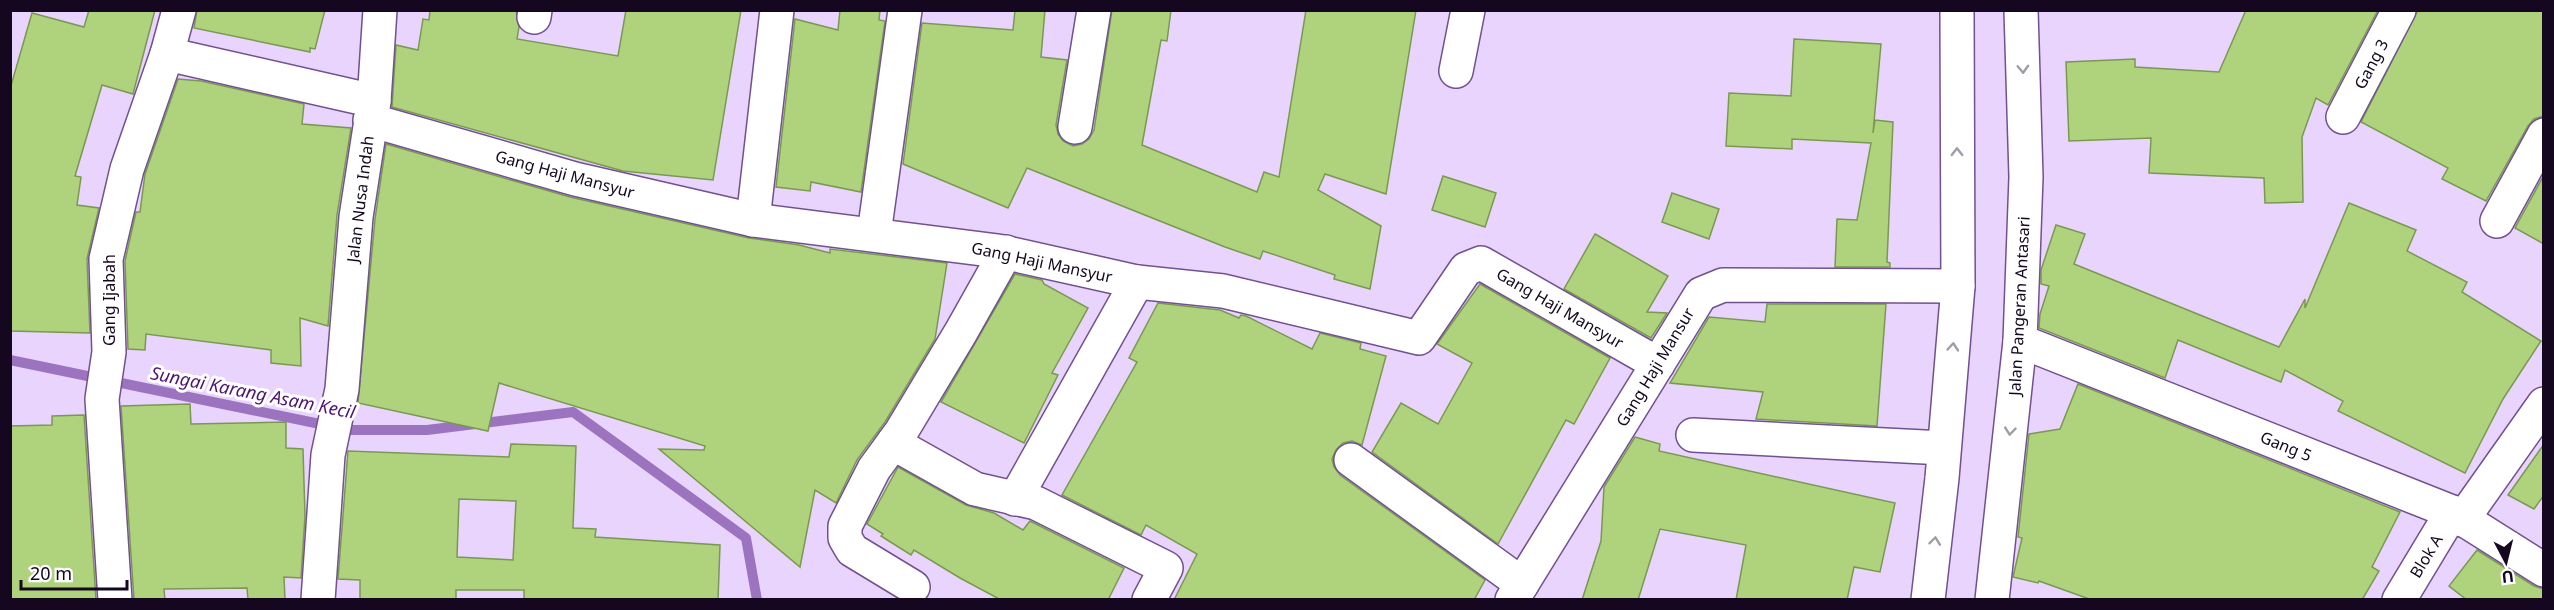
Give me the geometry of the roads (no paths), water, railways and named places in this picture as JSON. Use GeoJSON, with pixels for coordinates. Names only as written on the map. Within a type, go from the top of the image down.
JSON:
{"type":"FeatureCollection","features":[{"type":"Feature","properties":{"kind":"main road","name":"Gang Ijabah"},"geometry":{"type":"LineString","coordinates":[[115,600],[102,399],[109,352],[106,259],[127,169],[167,54],[179,10]]}},
{"type":"Feature","properties":{"kind":"main road","name":"Jalan Nusa Indah"},"geometry":{"type":"LineString","coordinates":[[318,600],[328,455],[342,389],[357,217],[372,111],[380,10]]}},
{"type":"Feature","properties":{"kind":"main road"},"geometry":{"type":"LineString","coordinates":[[753,220],[777,10]]}},
{"type":"Feature","properties":{"kind":"main road"},"geometry":{"type":"LineString","coordinates":[[874,234],[905,10]]}},
{"type":"Feature","properties":{"kind":"main road"},"geometry":{"type":"LineString","coordinates":[[1075,128],[1094,10]]}},
{"type":"Feature","properties":{"kind":"main road"},"geometry":{"type":"LineString","coordinates":[[1456,71],[1468,10]]}},
{"type":"Feature","properties":{"kind":"main road"},"geometry":{"type":"LineString","coordinates":[[1928,600],[1958,286],[1957,10]]}},
{"type":"Feature","properties":{"kind":"main road","name":"Jalan Pangeran Antasari"},"geometry":{"type":"LineString","coordinates":[[1992,600],[2020,341],[2026,177],[2021,10]]}},
{"type":"Feature","properties":{"kind":"main road","name":"Gang 3"},"geometry":{"type":"LineString","coordinates":[[2343,117],[2399,10]]}},
{"type":"Feature","properties":{"kind":"main road","name":"Gang Haji Mansyur"},"geometry":{"type":"LineString","coordinates":[[167,54],[372,111],[575,179],[753,220],[1006,252],[1137,282],[1223,291],[1419,338],[1466,269],[1481,263],[1658,364]]}},
{"type":"Feature","properties":{"kind":"main road"},"geometry":{"type":"LineString","coordinates":[[2497,221],[2544,135]]}},
{"type":"Feature","properties":{"kind":"main road"},"geometry":{"type":"LineString","coordinates":[[917,595],[852,550],[845,538],[845,526],[874,469],[893,443],[962,332],[1006,252]]}},
{"type":"Feature","properties":{"kind":"main road"},"geometry":{"type":"LineString","coordinates":[[1015,499],[1137,282]]}},
{"type":"Feature","properties":{"kind":"main road","name":"Gang Haji Mansur"},"geometry":{"type":"LineString","coordinates":[[1517,592],[1697,299],[1717,286],[1958,286]]}},
{"type":"Feature","properties":{"kind":"main road","name":"Gang 5"},"geometry":{"type":"LineString","coordinates":[[2020,341],[2457,516],[2544,570]]}},
{"type":"Feature","properties":{"kind":"main road","name":"Blok A"},"geometry":{"type":"LineString","coordinates":[[2399,600],[2457,516],[2544,404]]}},
{"type":"Feature","properties":{"kind":"main road"},"geometry":{"type":"LineString","coordinates":[[1693,435],[1944,448]]}},
{"type":"Feature","properties":{"kind":"main road"},"geometry":{"type":"LineString","coordinates":[[893,443],[975,489],[1036,503],[1166,568],[1149,600]]}},
{"type":"Feature","properties":{"kind":"main road"},"geometry":{"type":"LineString","coordinates":[[1351,460],[1517,592]]}},
{"type":"Feature","properties":{"kind":"waterway","name":"Sungai Karang Asam Kecil"},"geometry":{"type":"LineString","coordinates":[[10,360],[349,430],[427,430],[573,412],[746,538],[757,600]]}}]}
